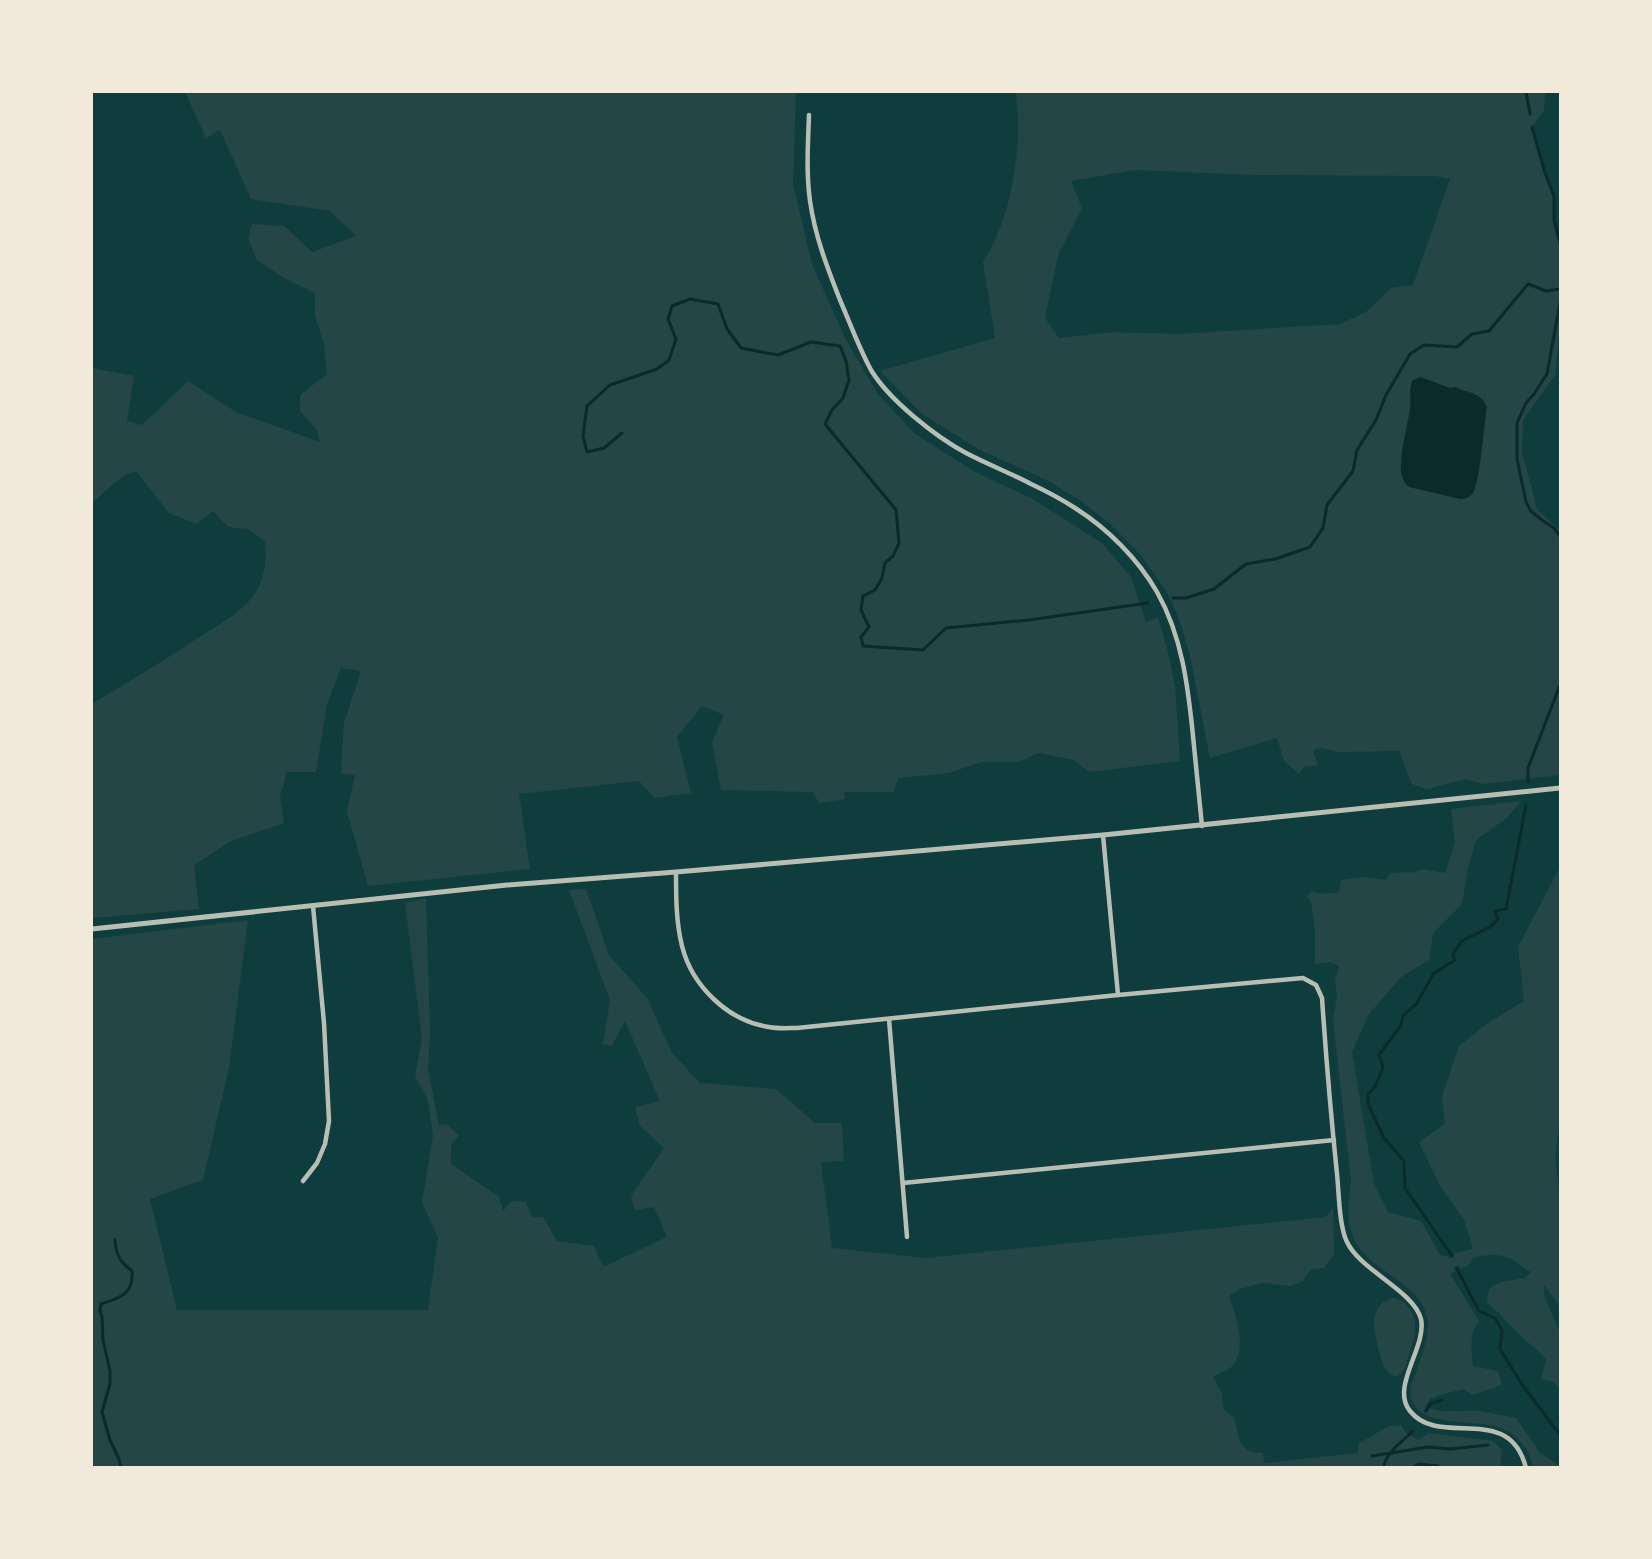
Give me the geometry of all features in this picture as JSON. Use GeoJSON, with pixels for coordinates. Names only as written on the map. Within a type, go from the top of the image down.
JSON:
{"type":"FeatureCollection","features":[{"type":"Feature","properties":{"kind":"street"},"geometry":{"type":"LineString","coordinates":[[808,115],[808,171],[814,227],[825,262],[862,353],[873,373],[887,391],[927,428],[965,453],[1076,508],[1115,540],[1141,568],[1157,591],[1184,665],[1202,826]]}},
{"type":"Feature","properties":{"kind":"street"},"geometry":{"type":"LineString","coordinates":[[92,929],[507,885],[1202,826],[1560,788]]}},
{"type":"Feature","properties":{"kind":"street"},"geometry":{"type":"LineString","coordinates":[[1103,835],[1118,995]]}},
{"type":"Feature","properties":{"kind":"street"},"geometry":{"type":"LineString","coordinates":[[676,872],[678,925],[689,967],[700,985],[715,1002],[749,1022],[769,1027],[797,1028],[1303,978],[1316,985],[1322,998],[1334,1140],[1346,1241],[1360,1259],[1411,1301],[1421,1318],[1420,1340],[1406,1380],[1404,1395],[1408,1409],[1420,1419],[1436,1425],[1491,1430],[1503,1435],[1518,1446],[1526,1467]]}},
{"type":"Feature","properties":{"kind":"street"},"geometry":{"type":"LineString","coordinates":[[303,1181],[317,1163],[325,1144],[329,1121],[324,1023],[314,906]]}},
{"type":"Feature","properties":{"kind":"street"},"geometry":{"type":"LineString","coordinates":[[889,1019],[907,1237]]}},
{"type":"Feature","properties":{"kind":"street"},"geometry":{"type":"LineString","coordinates":[[903,1183],[1334,1140]]}},
{"type":"Feature","properties":{"kind":"shaded area"},"geometry":{"type":"Polygon","coordinates":[[[185,92],[796,92],[793,184],[812,264],[845,338],[877,393],[914,433],[975,472],[1031,498],[1102,543],[1131,577],[1146,622],[1158,618],[1167,648],[1175,686],[1180,761],[1089,772],[1074,760],[1038,753],[1019,762],[981,762],[949,773],[898,778],[894,792],[844,792],[845,799],[819,803],[813,792],[721,790],[712,742],[724,715],[702,706],[677,737],[691,793],[655,798],[639,781],[519,794],[530,869],[368,886],[347,811],[355,775],[341,774],[344,723],[361,671],[341,668],[327,704],[316,772],[287,772],[280,796],[284,823],[231,841],[194,865],[199,909],[92,918],[92,704],[174,654],[246,604],[260,584],[264,572],[265,541],[248,529],[228,527],[213,511],[196,524],[169,513],[136,471],[118,480],[92,503],[92,368],[134,376],[127,421],[142,425],[188,381],[236,412],[320,442],[317,430],[300,411],[300,395],[327,374],[324,344],[315,315],[315,293],[284,278],[257,260],[248,238],[252,224],[284,226],[312,252],[356,236],[330,211],[251,199],[220,130],[206,138],[185,92]]]}},
{"type":"Feature","properties":{"kind":"shaded area"},"geometry":{"type":"Polygon","coordinates":[[[1016,92],[1545,92],[1544,110],[1532,127],[1554,196],[1554,220],[1560,243],[1560,327],[1555,375],[1523,420],[1522,452],[1537,509],[1560,531],[1560,775],[1483,784],[1466,779],[1427,789],[1412,784],[1399,751],[1339,752],[1320,748],[1313,750],[1318,765],[1304,767],[1299,774],[1284,761],[1277,738],[1210,758],[1190,656],[1182,628],[1165,589],[1140,554],[1110,524],[1081,501],[1047,480],[980,450],[922,414],[880,371],[995,338],[983,262],[1004,217],[1012,187],[1018,138],[1016,92]],[[1134,170],[1071,181],[1082,208],[1058,255],[1045,318],[1059,338],[1113,332],[1178,334],[1340,324],[1366,312],[1391,288],[1413,285],[1450,179],[1435,176],[1253,175],[1134,170]],[[1420,377],[1410,386],[1411,406],[1401,461],[1474,393],[1450,388],[1420,377]]]}},
{"type":"Feature","properties":{"kind":"shaded area"},"geometry":{"type":"Polygon","coordinates":[[[1420,377],[1474,394],[1487,407],[1478,477],[1473,493],[1467,498],[1460,499],[1409,487],[1403,478],[1402,456],[1410,409],[1411,384],[1420,377]]]}},
{"type":"Feature","properties":{"kind":"shaded area"},"geometry":{"type":"Polygon","coordinates":[[[1521,801],[1507,818],[1476,840],[1468,868],[1462,904],[1433,933],[1429,960],[1401,977],[1369,1014],[1352,1052],[1374,1184],[1388,1212],[1421,1221],[1440,1255],[1447,1256],[1449,1259],[1455,1256],[1454,1253],[1473,1248],[1464,1220],[1440,1186],[1419,1142],[1445,1124],[1442,1096],[1459,1046],[1488,1023],[1524,1001],[1518,947],[1560,867],[1560,1119],[1555,1157],[1560,1197],[1560,1306],[1544,1285],[1544,1296],[1560,1332],[1560,1389],[1553,1382],[1541,1379],[1546,1359],[1487,1303],[1489,1289],[1500,1282],[1525,1278],[1531,1272],[1506,1257],[1482,1256],[1473,1258],[1468,1266],[1461,1269],[1459,1265],[1454,1267],[1455,1271],[1450,1274],[1479,1321],[1472,1336],[1473,1366],[1498,1371],[1502,1385],[1473,1395],[1463,1389],[1444,1394],[1430,1399],[1423,1411],[1427,1413],[1430,1408],[1441,1411],[1478,1411],[1516,1418],[1540,1453],[1560,1467],[1533,1467],[1529,1454],[1511,1433],[1487,1424],[1442,1420],[1429,1416],[1418,1410],[1412,1400],[1411,1385],[1428,1331],[1425,1309],[1417,1297],[1405,1286],[1367,1257],[1357,1245],[1349,1225],[1351,1181],[1333,1020],[1337,997],[1335,981],[1339,966],[1330,962],[1315,964],[1315,932],[1311,901],[1306,897],[1312,891],[1326,894],[1339,892],[1341,880],[1362,877],[1386,880],[1390,873],[1423,869],[1445,873],[1455,843],[1451,809],[1521,801]]]}},
{"type":"Feature","properties":{"kind":"shaded area"},"geometry":{"type":"Polygon","coordinates":[[[586,889],[609,955],[647,998],[672,1053],[700,1083],[776,1089],[815,1123],[842,1123],[844,1161],[821,1162],[832,1248],[926,1258],[1326,1217],[1333,1207],[1334,1254],[1324,1268],[1311,1269],[1303,1281],[1291,1286],[1262,1283],[1240,1289],[1229,1296],[1239,1334],[1239,1353],[1230,1368],[1213,1377],[1222,1393],[1224,1410],[1235,1418],[1241,1443],[1255,1453],[1263,1453],[1264,1463],[1358,1453],[1358,1444],[1389,1426],[1401,1425],[1405,1432],[1418,1440],[1429,1433],[1493,1441],[1502,1450],[1500,1467],[92,1467],[92,939],[248,920],[229,1068],[203,1180],[150,1199],[177,1310],[428,1310],[438,1237],[422,1203],[433,1135],[428,1100],[415,1076],[422,1039],[405,903],[426,898],[430,1032],[428,1069],[439,1125],[446,1124],[459,1135],[451,1145],[451,1164],[499,1197],[503,1211],[512,1201],[526,1202],[532,1217],[543,1217],[557,1241],[594,1246],[603,1267],[667,1237],[654,1207],[635,1210],[631,1196],[664,1148],[640,1126],[635,1107],[660,1101],[625,1021],[612,1046],[603,1044],[610,1000],[569,890],[586,889]]]}},
{"type":"Feature","properties":{"kind":"shaded area"},"geometry":{"type":"Polygon","coordinates":[[[1392,1298],[1403,1301],[1407,1305],[1413,1314],[1415,1326],[1414,1338],[1404,1369],[1401,1374],[1394,1376],[1385,1368],[1374,1326],[1376,1311],[1392,1298]]]}},
{"type":"Feature","properties":{"kind":"waterway"},"geometry":{"type":"LineString","coordinates":[[1526,92],[1530,114]]}},
{"type":"Feature","properties":{"kind":"waterway"},"geometry":{"type":"LineString","coordinates":[[1532,127],[1554,196],[1554,220],[1560,243]]}},
{"type":"Feature","properties":{"kind":"waterway"},"geometry":{"type":"LineString","coordinates":[[1173,598],[1186,598],[1214,589],[1246,564],[1275,559],[1310,547],[1323,528],[1327,505],[1353,471],[1357,450],[1376,420],[1386,395],[1410,354],[1424,345],[1457,347],[1472,334],[1489,331],[1528,284],[1546,291],[1560,289]]}},
{"type":"Feature","properties":{"kind":"waterway"},"geometry":{"type":"LineString","coordinates":[[622,433],[604,448],[587,452],[583,436],[587,406],[610,385],[657,369],[669,360],[676,339],[668,319],[672,306],[690,299],[718,304],[727,329],[741,348],[778,355],[811,342],[840,346],[846,361],[849,380],[843,398],[832,410],[825,424],[896,510],[899,543],[893,556],[885,563],[882,578],[875,590],[863,596],[861,610],[869,627],[861,637],[863,646],[923,650],[946,628],[1029,620],[1148,603]]}},
{"type":"Feature","properties":{"kind":"waterway"},"geometry":{"type":"LineString","coordinates":[[1560,303],[1547,374],[1526,403],[1517,423],[1517,459],[1526,502],[1531,511],[1554,528],[1560,536]]}},
{"type":"Feature","properties":{"kind":"waterway"},"geometry":{"type":"LineString","coordinates":[[1528,782],[1528,768],[1560,685]]}},
{"type":"Feature","properties":{"kind":"waterway"},"geometry":{"type":"LineString","coordinates":[[1452,1256],[1405,1188],[1404,1161],[1384,1138],[1368,1104],[1368,1094],[1375,1087],[1383,1067],[1379,1055],[1401,1025],[1403,1016],[1417,1003],[1434,973],[1455,960],[1453,954],[1462,941],[1490,927],[1498,919],[1495,911],[1506,909],[1526,805]]}},
{"type":"Feature","properties":{"kind":"waterway"},"geometry":{"type":"LineString","coordinates":[[115,1240],[118,1254],[132,1271],[132,1279],[131,1285],[124,1294],[101,1304],[103,1340],[110,1371],[110,1384],[102,1412],[121,1468]]}},
{"type":"Feature","properties":{"kind":"waterway"},"geometry":{"type":"LineString","coordinates":[[1457,1269],[1479,1311],[1495,1318],[1502,1330],[1500,1349],[1521,1383],[1560,1435]]}},
{"type":"Feature","properties":{"kind":"waterway"},"geometry":{"type":"LineString","coordinates":[[1426,1411],[1430,1404],[1442,1400]]}},
{"type":"Feature","properties":{"kind":"waterway"},"geometry":{"type":"LineString","coordinates":[[1385,1468],[1384,1465],[1389,1455],[1413,1431]]}},
{"type":"Feature","properties":{"kind":"waterway"},"geometry":{"type":"LineString","coordinates":[[1372,1456],[1428,1447],[1450,1449],[1488,1445]]}},
{"type":"Feature","properties":{"kind":"waterway"},"geometry":{"type":"LineString","coordinates":[[1415,1466],[1419,1464],[1438,1466]]}}]}
